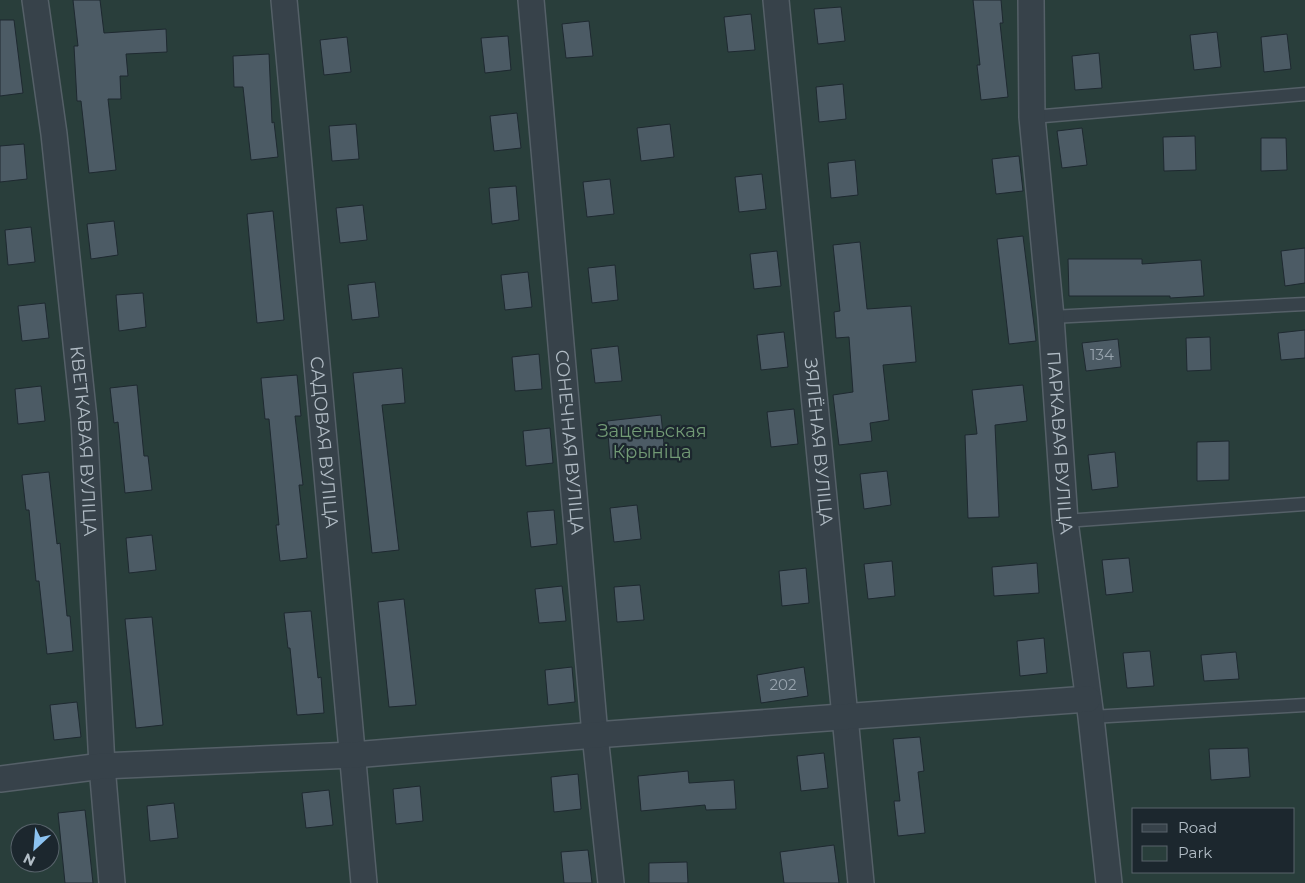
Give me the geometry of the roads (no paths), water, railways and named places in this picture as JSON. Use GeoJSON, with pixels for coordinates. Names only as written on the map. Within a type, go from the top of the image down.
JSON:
{"type":"FeatureCollection","features":[{"type":"Feature","properties":{"kind":"street","name":"КВЕТКАВАЯ ВУЛІЦА"},"geometry":{"type":"LineString","coordinates":[[36,0],[54,134],[84,419],[102,766],[112,883]]}},
{"type":"Feature","properties":{"kind":"street","name":"САДОВАЯ ВУЛІЦА"},"geometry":{"type":"LineString","coordinates":[[284,0],[364,883]]}},
{"type":"Feature","properties":{"kind":"street","name":"СОНЕЧНАЯ ВУЛІЦА"},"geometry":{"type":"LineString","coordinates":[[531,0],[596,735],[611,883]]}},
{"type":"Feature","properties":{"kind":"street","name":"ЗЯЛЁНАЯ ВУЛІЦА"},"geometry":{"type":"LineString","coordinates":[[776,0],[861,883]]}},
{"type":"Feature","properties":{"kind":"street","name":"ПАРКАВАЯ ВУЛІЦА"},"geometry":{"type":"LineString","coordinates":[[1031,0],[1032,117],[1052,317],[1065,521],[1109,883]]}},
{"type":"Feature","properties":{"kind":"street"},"geometry":{"type":"LineString","coordinates":[[0,779],[102,766],[353,755],[844,717],[1089,708]]}},
{"type":"Feature","properties":{"kind":"lane"},"geometry":{"type":"LineString","coordinates":[[1032,117],[1305,94]]}},
{"type":"Feature","properties":{"kind":"lane"},"geometry":{"type":"LineString","coordinates":[[1052,317],[1305,304]]}},
{"type":"Feature","properties":{"kind":"lane"},"geometry":{"type":"LineString","coordinates":[[1065,521],[1305,504]]}},
{"type":"Feature","properties":{"kind":"lane"},"geometry":{"type":"LineString","coordinates":[[1089,708],[1305,705]]}},
{"type":"Feature","properties":{"kind":"park label","name":"Заценьская Крыніца"},"geometry":{"type":"Point","coordinates":[652,441]}}]}
